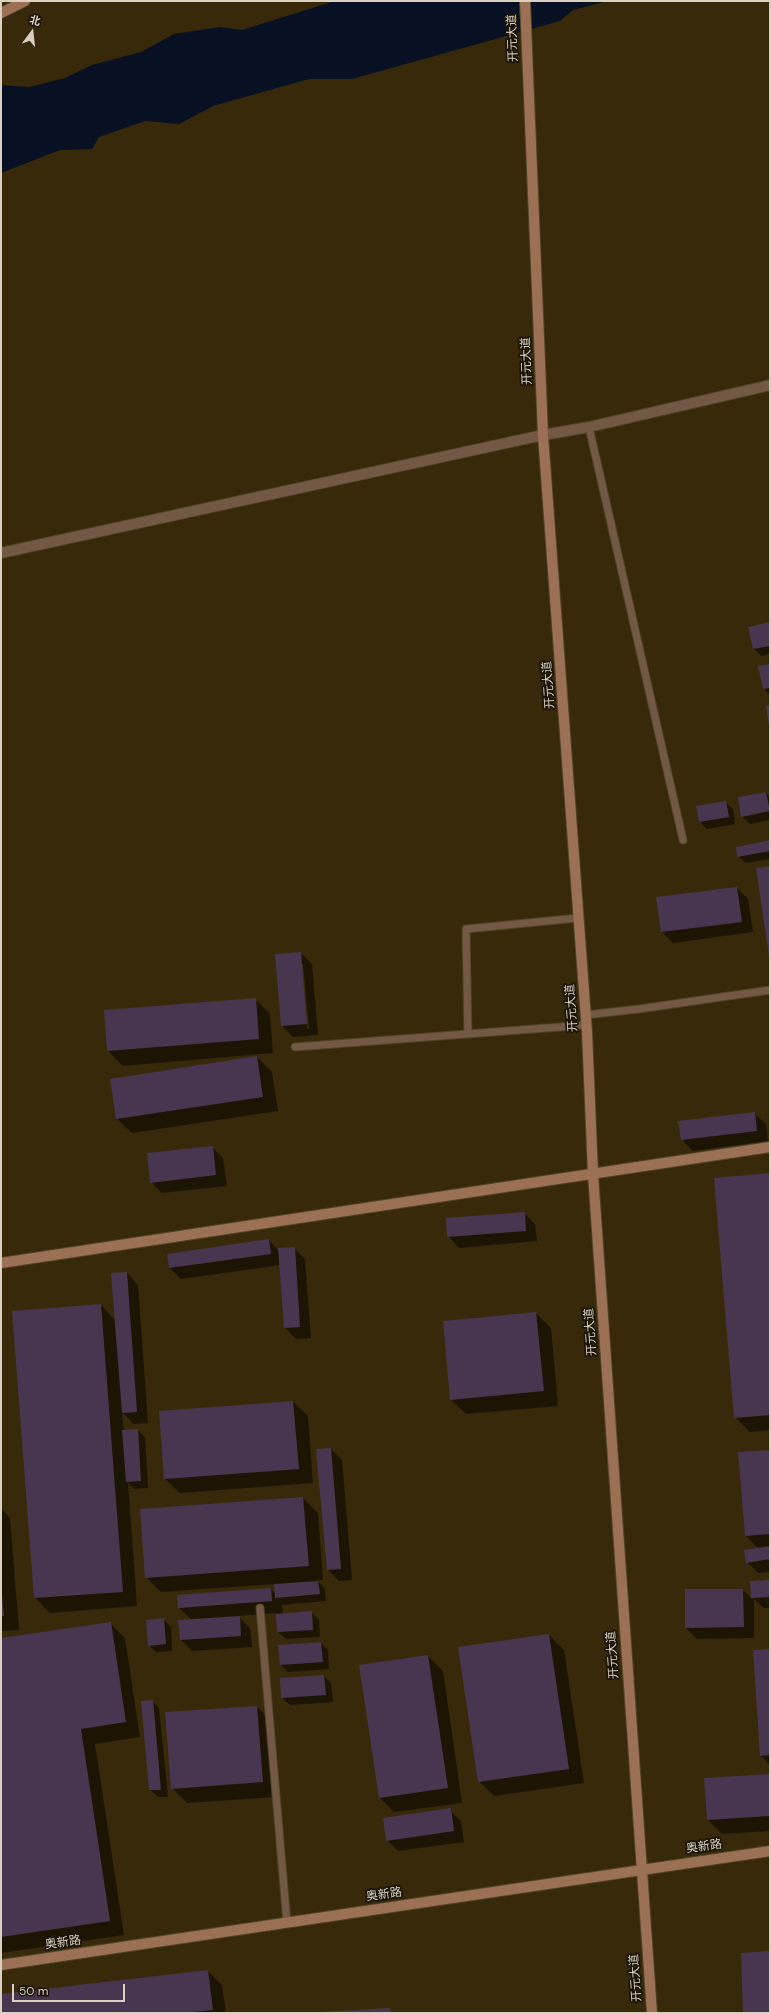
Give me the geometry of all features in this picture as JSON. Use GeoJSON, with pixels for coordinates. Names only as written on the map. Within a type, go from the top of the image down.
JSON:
{"type":"FeatureCollection","features":[{"type":"Feature","properties":{"kind":"street"},"geometry":{"type":"LineString","coordinates":[[1,13],[25,1]]}},
{"type":"Feature","properties":{"kind":"street","name":"开元大道"},"geometry":{"type":"LineString","coordinates":[[525,1],[544,435],[586,1020],[592,1174],[652,2013]]}},
{"type":"Feature","properties":{"kind":"street"},"geometry":{"type":"LineString","coordinates":[[1,553],[544,435],[590,427],[770,385]]}},
{"type":"Feature","properties":{"kind":"street"},"geometry":{"type":"LineString","coordinates":[[1,1263],[770,1148]]}},
{"type":"Feature","properties":{"kind":"street","name":"奥新路"},"geometry":{"type":"LineString","coordinates":[[1,1965],[770,1851]]}},
{"type":"Feature","properties":{"kind":"lane"},"geometry":{"type":"LineString","coordinates":[[590,427],[683,840]]}},
{"type":"Feature","properties":{"kind":"lane"},"geometry":{"type":"LineString","coordinates":[[468,1034],[466,929],[578,918]]}},
{"type":"Feature","properties":{"kind":"lane"},"geometry":{"type":"LineString","coordinates":[[295,1047],[468,1034],[586,1020],[640,1009],[770,990]]}},
{"type":"Feature","properties":{"kind":"lane"},"geometry":{"type":"LineString","coordinates":[[260,1608],[287,1922]]}},
{"type":"Feature","properties":{"kind":"water"},"geometry":{"type":"Polygon","coordinates":[[[335,1],[608,1],[573,10],[560,21],[352,79],[309,79],[213,106],[179,124],[145,121],[99,137],[92,149],[60,150],[1,173],[1,85],[29,87],[65,78],[92,65],[141,52],[174,34],[220,27],[242,30],[335,1]]]}},
{"type":"Feature","properties":{"kind":"building"},"geometry":{"type":"Polygon","coordinates":[[[770,622],[770,646],[753,649],[748,627],[770,622]]]}},
{"type":"Feature","properties":{"kind":"building"},"geometry":{"type":"Polygon","coordinates":[[[770,664],[770,688],[763,689],[758,666],[770,664]]]}},
{"type":"Feature","properties":{"kind":"building"},"geometry":{"type":"Polygon","coordinates":[[[770,705],[770,726],[769,726],[766,706],[770,705]]]}},
{"type":"Feature","properties":{"kind":"building"},"geometry":{"type":"Polygon","coordinates":[[[766,792],[770,811],[741,817],[738,797],[766,792]]]}},
{"type":"Feature","properties":{"kind":"building"},"geometry":{"type":"Polygon","coordinates":[[[726,801],[729,817],[699,822],[696,806],[726,801]]]}},
{"type":"Feature","properties":{"kind":"building"},"geometry":{"type":"Polygon","coordinates":[[[770,840],[770,851],[737,857],[736,847],[770,840]]]}},
{"type":"Feature","properties":{"kind":"building"},"geometry":{"type":"Polygon","coordinates":[[[770,866],[770,955],[769,956],[756,868],[770,866]]]}},
{"type":"Feature","properties":{"kind":"building"},"geometry":{"type":"Polygon","coordinates":[[[737,887],[742,922],[661,932],[656,897],[737,887]]]}},
{"type":"Feature","properties":{"kind":"building"},"geometry":{"type":"Polygon","coordinates":[[[301,952],[307,1024],[281,1026],[275,954],[301,952]]]}},
{"type":"Feature","properties":{"kind":"building"},"geometry":{"type":"Polygon","coordinates":[[[256,998],[259,1039],[107,1051],[104,1010],[256,998]]]}},
{"type":"Feature","properties":{"kind":"building"},"geometry":{"type":"Polygon","coordinates":[[[257,1056],[263,1097],[116,1119],[110,1079],[257,1056]]]}},
{"type":"Feature","properties":{"kind":"building"},"geometry":{"type":"Polygon","coordinates":[[[755,1112],[757,1131],[681,1140],[678,1121],[755,1112]]]}},
{"type":"Feature","properties":{"kind":"building"},"geometry":{"type":"Polygon","coordinates":[[[213,1146],[216,1175],[150,1183],[147,1153],[213,1146]]]}},
{"type":"Feature","properties":{"kind":"building"},"geometry":{"type":"Polygon","coordinates":[[[770,1173],[770,1415],[734,1418],[714,1178],[770,1173]]]}},
{"type":"Feature","properties":{"kind":"building"},"geometry":{"type":"Polygon","coordinates":[[[525,1212],[526,1231],[447,1237],[446,1218],[525,1212]]]}},
{"type":"Feature","properties":{"kind":"building"},"geometry":{"type":"Polygon","coordinates":[[[269,1239],[271,1254],[169,1268],[167,1254],[269,1239]]]}},
{"type":"Feature","properties":{"kind":"building"},"geometry":{"type":"Polygon","coordinates":[[[295,1247],[300,1327],[284,1328],[278,1248],[295,1247]]]}},
{"type":"Feature","properties":{"kind":"building"},"geometry":{"type":"Polygon","coordinates":[[[127,1272],[137,1412],[122,1413],[111,1273],[127,1272]]]}},
{"type":"Feature","properties":{"kind":"building"},"geometry":{"type":"Polygon","coordinates":[[[101,1304],[123,1592],[34,1598],[12,1311],[101,1304]]]}},
{"type":"Feature","properties":{"kind":"building"},"geometry":{"type":"Polygon","coordinates":[[[536,1312],[544,1391],[450,1400],[443,1321],[536,1312]]]}},
{"type":"Feature","properties":{"kind":"building"},"geometry":{"type":"Polygon","coordinates":[[[293,1401],[299,1469],[164,1479],[159,1411],[293,1401]]]}},
{"type":"Feature","properties":{"kind":"building"},"geometry":{"type":"Polygon","coordinates":[[[138,1429],[141,1481],[126,1482],[122,1430],[138,1429]]]}},
{"type":"Feature","properties":{"kind":"building"},"geometry":{"type":"Polygon","coordinates":[[[331,1448],[341,1569],[327,1570],[316,1449],[331,1448]]]}},
{"type":"Feature","properties":{"kind":"building"},"geometry":{"type":"Polygon","coordinates":[[[770,1450],[770,1534],[745,1536],[738,1452],[770,1450]]]}},
{"type":"Feature","properties":{"kind":"building"},"geometry":{"type":"Polygon","coordinates":[[[303,1497],[309,1566],[145,1578],[140,1509],[303,1497]]]}},
{"type":"Feature","properties":{"kind":"building"},"geometry":{"type":"Polygon","coordinates":[[[770,1546],[770,1559],[746,1563],[744,1550],[770,1546]]]}},
{"type":"Feature","properties":{"kind":"building"},"geometry":{"type":"Polygon","coordinates":[[[770,1580],[770,1597],[751,1598],[750,1581],[770,1580]]]}},
{"type":"Feature","properties":{"kind":"building"},"geometry":{"type":"Polygon","coordinates":[[[318,1581],[320,1594],[275,1598],[274,1584],[318,1581]]]}},
{"type":"Feature","properties":{"kind":"building"},"geometry":{"type":"Polygon","coordinates":[[[1,1586],[4,1616],[1,1616],[1,1586]]]}},
{"type":"Feature","properties":{"kind":"building"},"geometry":{"type":"Polygon","coordinates":[[[271,1588],[272,1601],[178,1608],[177,1595],[271,1588]]]}},
{"type":"Feature","properties":{"kind":"building"},"geometry":{"type":"Polygon","coordinates":[[[685,1589],[743,1589],[744,1627],[685,1628],[685,1589]]]}},
{"type":"Feature","properties":{"kind":"building"},"geometry":{"type":"Polygon","coordinates":[[[312,1611],[313,1630],[277,1632],[276,1614],[312,1611]]]}},
{"type":"Feature","properties":{"kind":"building"},"geometry":{"type":"Polygon","coordinates":[[[240,1616],[241,1636],[180,1640],[178,1620],[240,1616]]]}},
{"type":"Feature","properties":{"kind":"building"},"geometry":{"type":"Polygon","coordinates":[[[164,1618],[166,1644],[148,1646],[146,1620],[164,1618]]]}},
{"type":"Feature","properties":{"kind":"building"},"geometry":{"type":"Polygon","coordinates":[[[111,1622],[126,1722],[81,1729],[110,1921],[1,1937],[1,1638],[111,1622]]]}},
{"type":"Feature","properties":{"kind":"building"},"geometry":{"type":"Polygon","coordinates":[[[549,1634],[569,1769],[478,1782],[458,1647],[549,1634]]]}},
{"type":"Feature","properties":{"kind":"building"},"geometry":{"type":"Polygon","coordinates":[[[321,1642],[323,1662],[280,1665],[278,1645],[321,1642]]]}},
{"type":"Feature","properties":{"kind":"building"},"geometry":{"type":"Polygon","coordinates":[[[770,1649],[770,1755],[760,1756],[753,1650],[770,1649]]]}},
{"type":"Feature","properties":{"kind":"building"},"geometry":{"type":"Polygon","coordinates":[[[428,1655],[448,1788],[379,1798],[359,1665],[428,1655]]]}},
{"type":"Feature","properties":{"kind":"building"},"geometry":{"type":"Polygon","coordinates":[[[324,1675],[326,1695],[281,1698],[280,1678],[324,1675]]]}},
{"type":"Feature","properties":{"kind":"building"},"geometry":{"type":"Polygon","coordinates":[[[153,1700],[161,1790],[149,1790],[141,1701],[153,1700]]]}},
{"type":"Feature","properties":{"kind":"building"},"geometry":{"type":"Polygon","coordinates":[[[257,1706],[263,1782],[171,1789],[165,1712],[257,1706]]]}},
{"type":"Feature","properties":{"kind":"building"},"geometry":{"type":"Polygon","coordinates":[[[770,1774],[770,1816],[707,1820],[704,1778],[770,1774]]]}},
{"type":"Feature","properties":{"kind":"building"},"geometry":{"type":"Polygon","coordinates":[[[451,1808],[454,1831],[386,1841],[383,1818],[451,1808]]]}},
{"type":"Feature","properties":{"kind":"building"},"geometry":{"type":"Polygon","coordinates":[[[770,1951],[770,2013],[743,2013],[741,1953],[770,1951]]]}},
{"type":"Feature","properties":{"kind":"building"},"geometry":{"type":"Polygon","coordinates":[[[208,1970],[213,2010],[184,2013],[1,2013],[1,1994],[208,1970]]]}},
{"type":"Feature","properties":{"kind":"building"},"geometry":{"type":"Polygon","coordinates":[[[390,2008],[391,2013],[320,2013],[320,2012],[390,2008]]]}}]}
